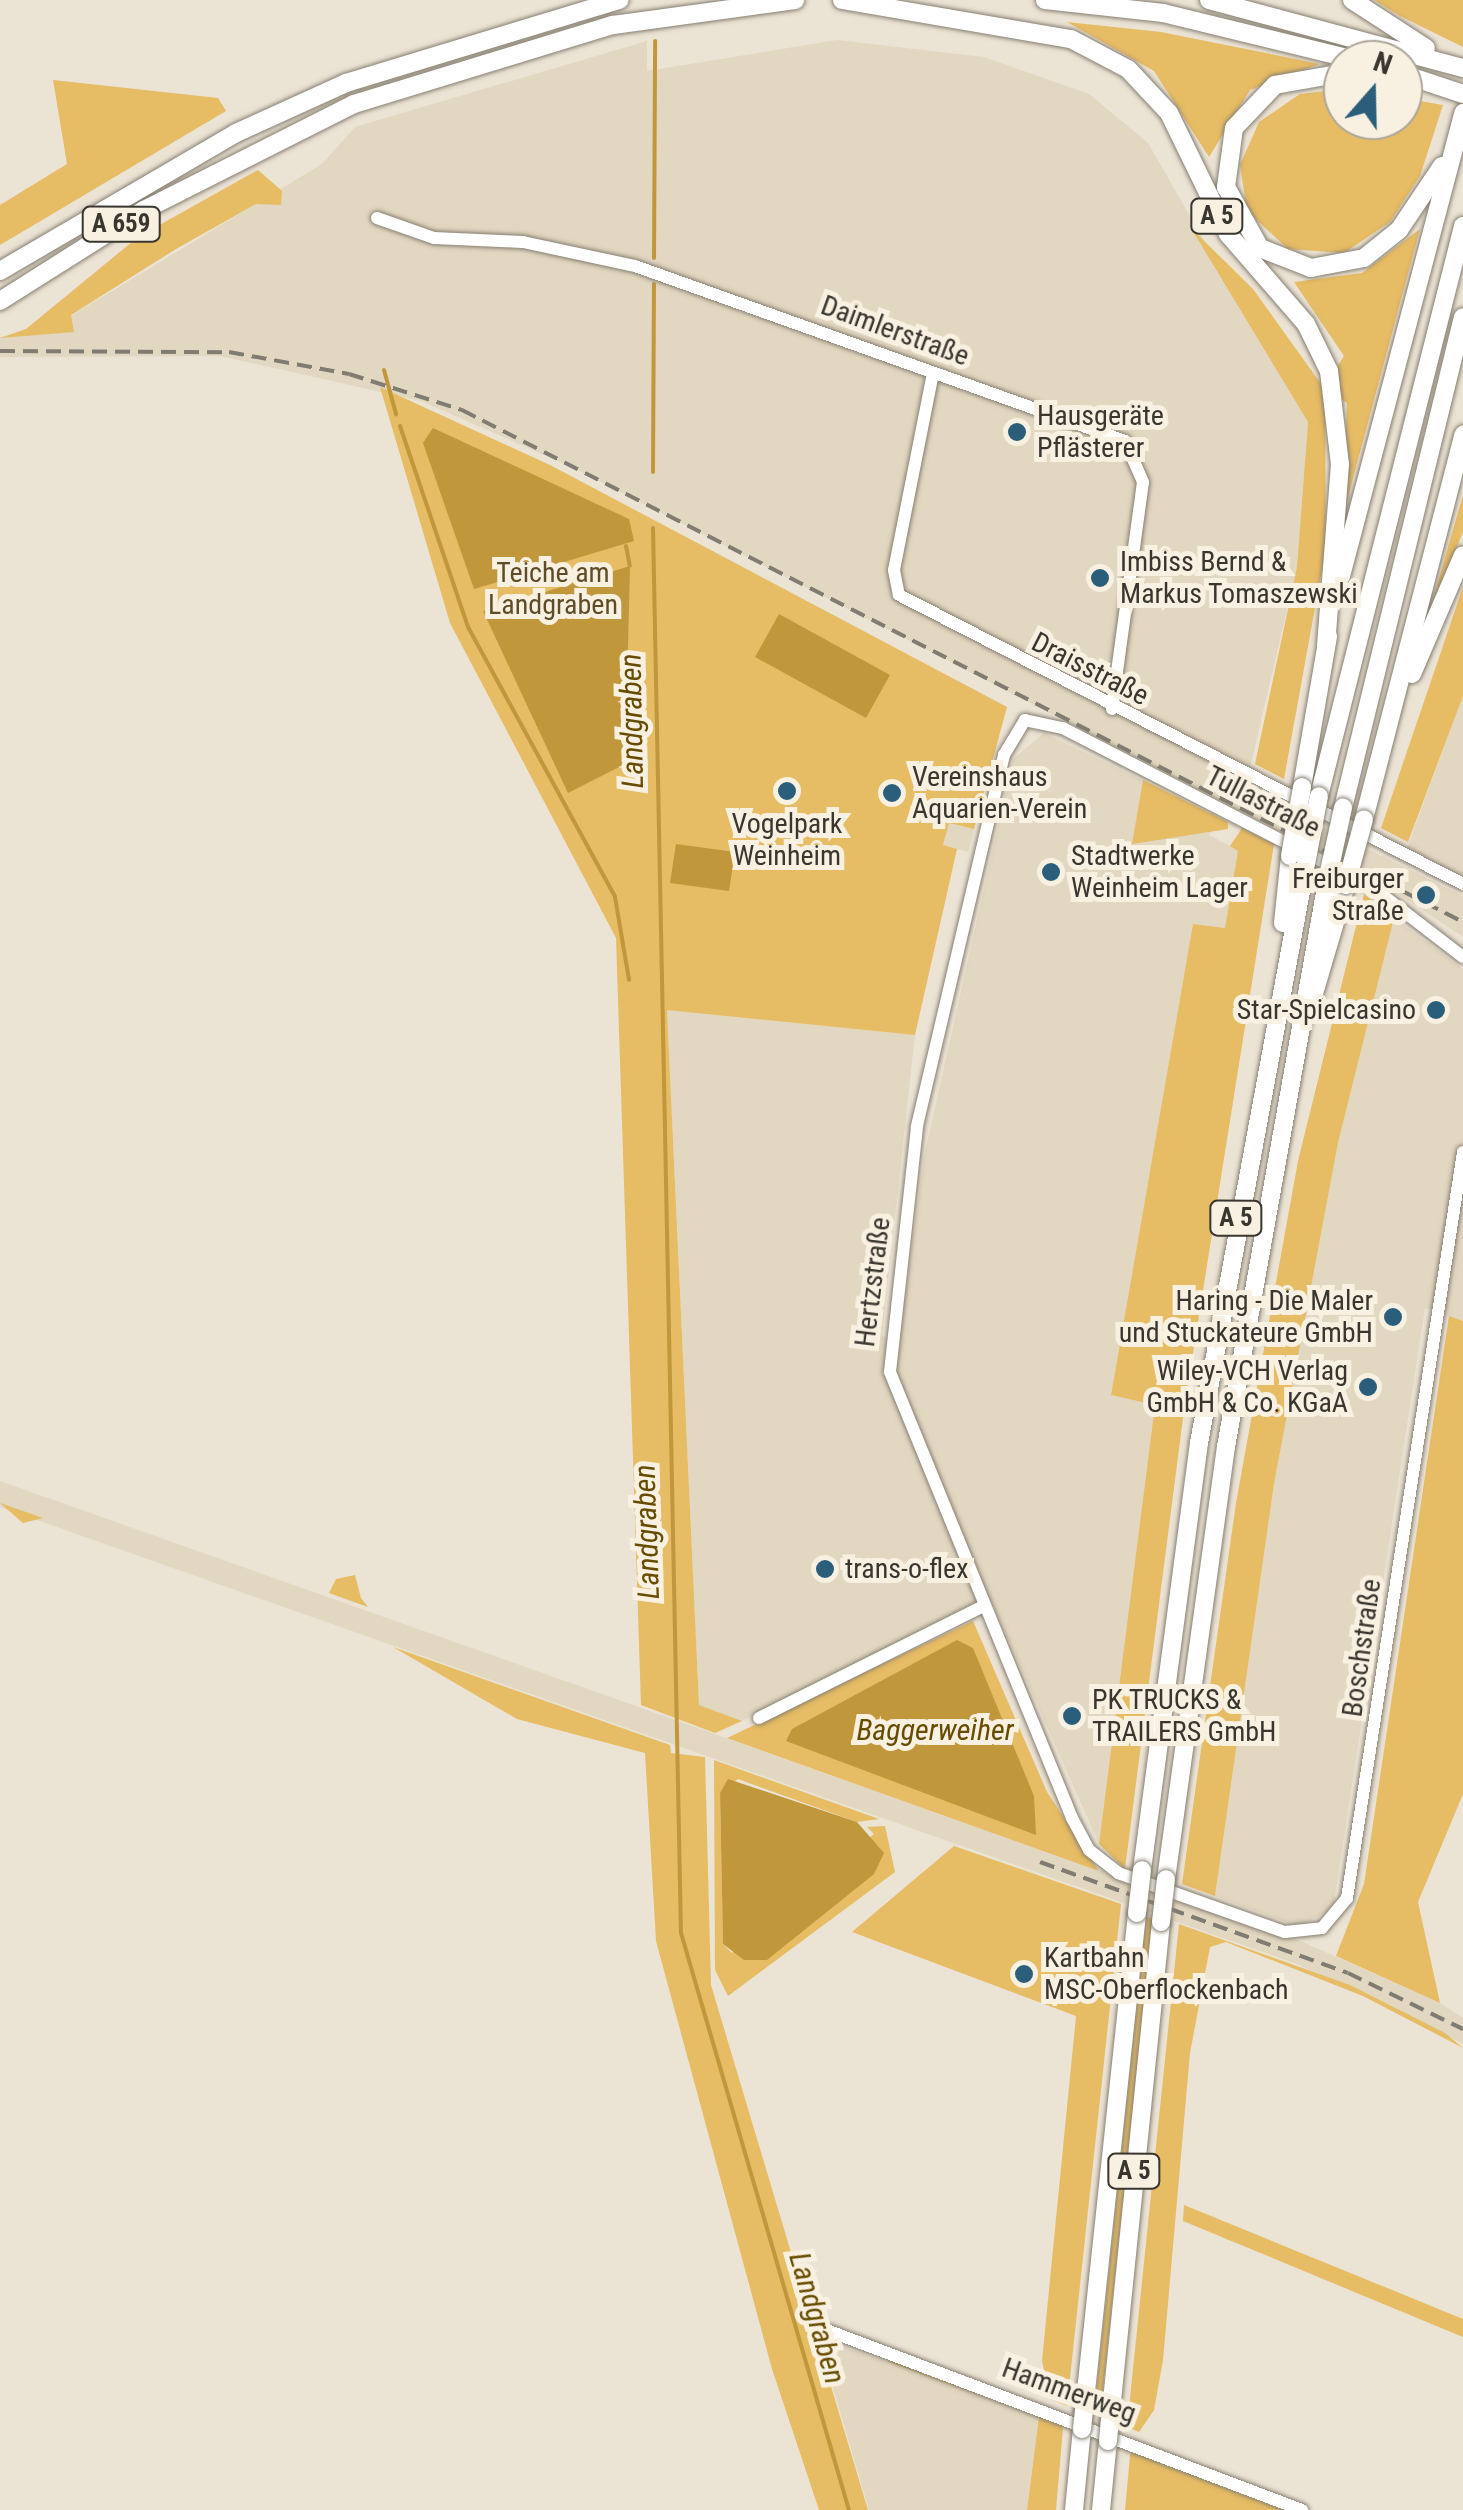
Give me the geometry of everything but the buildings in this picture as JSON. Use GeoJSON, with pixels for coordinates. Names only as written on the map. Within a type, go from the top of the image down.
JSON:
{"type":"FeatureCollection","features":[{"type":"Feature","properties":{"kind":"highway","name":"A 659"},"geometry":{"type":"LineString","coordinates":[[0,271],[243,129],[422,54],[620,0]]}},
{"type":"Feature","properties":{"kind":"highway","name":"A 659"},"geometry":{"type":"LineString","coordinates":[[0,300],[254,150],[506,52],[613,25],[795,0]]}},
{"type":"Feature","properties":{"kind":"highway","name":"A 5"},"geometry":{"type":"LineString","coordinates":[[842,0],[1071,39],[1128,69],[1170,113],[1220,221],[1306,324],[1334,386],[1340,464],[1310,791],[1199,1443],[1142,1870],[1074,2510]]}},
{"type":"Feature","properties":{"kind":"highway"},"geometry":{"type":"LineString","coordinates":[[1045,0],[1163,13],[1323,52]]}},
{"type":"Feature","properties":{"kind":"highway"},"geometry":{"type":"LineString","coordinates":[[1209,0],[1457,66]]}},
{"type":"Feature","properties":{"kind":"highway"},"geometry":{"type":"LineString","coordinates":[[1352,0],[1457,66]]}},
{"type":"Feature","properties":{"kind":"highway"},"geometry":{"type":"LineString","coordinates":[[1323,75],[1286,80],[1234,128],[1226,187],[1260,248],[1311,268],[1364,258],[1399,230],[1451,153],[1462,115]]}},
{"type":"Feature","properties":{"kind":"highway"},"geometry":{"type":"LineString","coordinates":[[1423,81],[1463,94]]}},
{"type":"Feature","properties":{"kind":"highway","name":"A 5"},"geometry":{"type":"LineString","coordinates":[[1326,647],[1451,153]]}},
{"type":"Feature","properties":{"kind":"highway","name":"A 5"},"geometry":{"type":"LineString","coordinates":[[1310,791],[1463,226]]}},
{"type":"Feature","properties":{"kind":"highway","name":"A 5"},"geometry":{"type":"LineString","coordinates":[[1101,2510],[1166,1879],[1288,1074],[1343,808],[1463,317]]}},
{"type":"Feature","properties":{"kind":"highway"},"geometry":{"type":"LineString","coordinates":[[1288,1074],[1391,726],[1463,435]]}},
{"type":"Feature","properties":{"kind":"highway"},"geometry":{"type":"LineString","coordinates":[[1391,726],[1463,554]]}},
{"type":"Feature","properties":{"kind":"street","name":"Daimlerstraße"},"geometry":{"type":"LineString","coordinates":[[378,218],[434,238],[523,242],[635,266],[932,372],[1136,452],[1143,482],[1112,709]]}},
{"type":"Feature","properties":{"kind":"street","name":"Draisstraße"},"geometry":{"type":"LineString","coordinates":[[932,372],[894,570],[900,595],[1112,709],[1463,884]]}},
{"type":"Feature","properties":{"kind":"street","name":"Tullastraße"},"geometry":{"type":"LineString","coordinates":[[1025,720],[1062,728],[1372,887],[1463,957]]}},
{"type":"Feature","properties":{"kind":"street","name":"Hertzstraße"},"geometry":{"type":"LineString","coordinates":[[1025,720],[1004,755],[917,1127],[889,1346],[893,1386],[1072,1818],[1089,1850],[1118,1873]]}},
{"type":"Feature","properties":{"kind":"street","name":"Boschstraße"},"geometry":{"type":"LineString","coordinates":[[1118,1873],[1294,1934],[1322,1928],[1342,1908],[1463,1152]]}},
{"type":"Feature","properties":{"kind":"street"},"geometry":{"type":"LineString","coordinates":[[759,1718],[982,1607]]}},
{"type":"Feature","properties":{"kind":"street","name":"Hammerweg"},"geometry":{"type":"LineString","coordinates":[[816,2326],[1302,2510]]}},
{"type":"Feature","properties":{"kind":"shaded area"},"geometry":{"type":"Polygon","coordinates":[[[837,40],[984,57],[1089,94],[1148,143],[1308,422],[1297,567],[1245,789],[1463,896],[1463,937],[1393,890],[578,470],[421,401],[220,356],[0,357],[0,337],[41,334],[322,164],[355,127],[647,41],[647,71],[837,40]]]}},
{"type":"Feature","properties":{"kind":"shaded area"},"geometry":{"type":"Polygon","coordinates":[[[1463,696],[1463,877],[1406,851],[1463,696]]]}},
{"type":"Feature","properties":{"kind":"shaded area"},"geometry":{"type":"Polygon","coordinates":[[[1044,733],[1217,816],[1209,835],[1239,851],[1225,928],[1193,924],[1111,1395],[1155,1405],[1099,1844],[991,1600],[742,1721],[699,1705],[667,1009],[915,1035],[882,1335],[899,1344],[924,1157],[1013,759],[1044,733]]]}},
{"type":"Feature","properties":{"kind":"shaded area"},"geometry":{"type":"Polygon","coordinates":[[[949,823],[974,829],[968,852],[943,845],[949,823]]]}},
{"type":"Feature","properties":{"kind":"shaded area"},"geometry":{"type":"Polygon","coordinates":[[[1394,918],[1463,969],[1463,1321],[1425,1308],[1333,1908],[1299,1927],[1215,1896],[1274,1484],[1338,1143],[1394,918]]]}},
{"type":"Feature","properties":{"kind":"shaded area"},"geometry":{"type":"Polygon","coordinates":[[[0,1481],[1305,1943],[1440,2003],[1463,2018],[1463,2044],[1297,1964],[0,1507],[0,1481]]]}},
{"type":"Feature","properties":{"kind":"shaded area"},"geometry":{"type":"Polygon","coordinates":[[[839,2345],[1039,2417],[1027,2510],[869,2510],[828,2370],[839,2345]]]}},
{"type":"Feature","properties":{"kind":"green space"},"geometry":{"type":"Polygon","coordinates":[[[1374,0],[1463,0],[1463,47],[1400,16],[1374,0]]]}},
{"type":"Feature","properties":{"kind":"green space"},"geometry":{"type":"Polygon","coordinates":[[[1067,22],[1161,32],[1320,64],[1250,90],[1209,157],[1154,71],[1067,22]]]}},
{"type":"Feature","properties":{"kind":"green space"},"geometry":{"type":"Polygon","coordinates":[[[53,80],[218,98],[226,111],[0,245],[0,205],[67,164],[53,80]]]}},
{"type":"Feature","properties":{"kind":"green space"},"geometry":{"type":"Polygon","coordinates":[[[1323,91],[1323,140],[1423,140],[1423,102],[1443,105],[1420,176],[1390,222],[1344,253],[1288,249],[1247,211],[1240,165],[1259,122],[1300,94],[1323,91]]]}},
{"type":"Feature","properties":{"kind":"green space"},"geometry":{"type":"Polygon","coordinates":[[[258,170],[282,191],[281,205],[256,204],[176,249],[71,315],[74,332],[0,338],[26,329],[138,237],[258,170]]]}},
{"type":"Feature","properties":{"kind":"green space"},"geometry":{"type":"Polygon","coordinates":[[[1191,228],[1253,289],[1324,388],[1344,356],[1294,282],[1362,273],[1420,229],[1342,519],[1347,403],[1325,389],[1326,547],[1284,779],[1255,764],[1297,567],[1308,422],[1191,228]]]}},
{"type":"Feature","properties":{"kind":"green space","name":"Teiche am Landgraben"},"geometry":{"type":"Polygon","coordinates":[[[380,387],[550,465],[1007,707],[974,829],[949,823],[943,845],[957,849],[915,1035],[667,1010],[699,1705],[742,1721],[715,1733],[641,1705],[616,938],[450,623],[380,387]]]}},
{"type":"Feature","properties":{"kind":"green space"},"geometry":{"type":"Polygon","coordinates":[[[1463,495],[1463,532],[1426,624],[1463,495]]]}},
{"type":"Feature","properties":{"kind":"green space"},"geometry":{"type":"Polygon","coordinates":[[[1463,587],[1463,696],[1408,842],[1381,828],[1463,587]]]}},
{"type":"Feature","properties":{"kind":"green space"},"geometry":{"type":"Polygon","coordinates":[[[1143,780],[1228,822],[1228,829],[1132,844],[1143,780]]]}},
{"type":"Feature","properties":{"kind":"green space"},"geometry":{"type":"Polygon","coordinates":[[[1242,828],[1274,844],[1184,1410],[1125,1869],[1099,1844],[1155,1405],[1111,1395],[1193,924],[1225,928],[1238,851],[1230,846],[1242,828]]]}},
{"type":"Feature","properties":{"kind":"green space"},"geometry":{"type":"Polygon","coordinates":[[[1364,894],[1394,918],[1338,1143],[1274,1484],[1215,1896],[1182,1884],[1236,1503],[1298,1161],[1364,894]]]}},
{"type":"Feature","properties":{"kind":"green space"},"geometry":{"type":"Polygon","coordinates":[[[1449,1316],[1463,1321],[1463,1794],[1418,1902],[1440,2003],[1336,1956],[1364,1884],[1449,1316]]]}},
{"type":"Feature","properties":{"kind":"green space"},"geometry":{"type":"Polygon","coordinates":[[[0,1503],[43,1518],[23,1523],[0,1503]]]}},
{"type":"Feature","properties":{"kind":"green space"},"geometry":{"type":"Polygon","coordinates":[[[355,1575],[361,1598],[368,1607],[329,1593],[336,1579],[355,1575]]]}},
{"type":"Feature","properties":{"kind":"green space","name":"Baggerweiher"},"geometry":{"type":"Polygon","coordinates":[[[973,1621],[1047,1792],[1099,1871],[727,1738],[973,1621]]]}},
{"type":"Feature","properties":{"kind":"green space"},"geometry":{"type":"Polygon","coordinates":[[[393,1647],[670,1745],[671,1753],[705,1757],[711,1985],[868,2510],[819,2510],[772,2369],[656,1941],[645,1753],[517,1719],[393,1647]]]}},
{"type":"Feature","properties":{"kind":"green space"},"geometry":{"type":"Polygon","coordinates":[[[714,1760],[879,1819],[857,1822],[738,1779],[720,1793],[723,1944],[732,1953],[874,1834],[867,1827],[885,1826],[895,1872],[728,1996],[715,1970],[714,1760]]]}},
{"type":"Feature","properties":{"kind":"green space"},"geometry":{"type":"Polygon","coordinates":[[[954,1846],[1121,1904],[1067,2406],[1051,2399],[1042,2361],[1076,2016],[852,1932],[954,1846]]]}},
{"type":"Feature","properties":{"kind":"green space"},"geometry":{"type":"Polygon","coordinates":[[[1146,1917],[1153,1919],[1100,2416],[1094,2414],[1146,1917]]]}},
{"type":"Feature","properties":{"kind":"green space"},"geometry":{"type":"Polygon","coordinates":[[[1179,1924],[1350,1985],[1445,2033],[1463,2048],[1363,1996],[1226,1942],[1210,1947],[1190,2053],[1163,2360],[1154,2410],[1139,2432],[1127,2427],[1179,1924]]]}},
{"type":"Feature","properties":{"kind":"green space"},"geometry":{"type":"Polygon","coordinates":[[[1184,2205],[1463,2319],[1463,2337],[1183,2221],[1184,2205]]]}},
{"type":"Feature","properties":{"kind":"green space"},"geometry":{"type":"Polygon","coordinates":[[[893,2353],[1064,2416],[1056,2510],[1027,2510],[1039,2417],[888,2362],[893,2353]]]}},
{"type":"Feature","properties":{"kind":"green space"},"geometry":{"type":"Polygon","coordinates":[[[1131,2445],[1287,2510],[1125,2510],[1131,2445]]]}},
{"type":"Feature","properties":{"kind":"water"},"geometry":{"type":"Polygon","coordinates":[[[433,428],[629,519],[634,541],[474,589],[423,443],[433,428]]]}},
{"type":"Feature","properties":{"kind":"water"},"geometry":{"type":"Polygon","coordinates":[[[630,566],[625,764],[568,793],[483,611],[630,566]]]}},
{"type":"Feature","properties":{"kind":"water"},"geometry":{"type":"Polygon","coordinates":[[[779,614],[890,675],[866,718],[755,657],[779,614]]]}},
{"type":"Feature","properties":{"kind":"water"},"geometry":{"type":"Polygon","coordinates":[[[676,844],[735,852],[729,891],[670,883],[676,844]]]}},
{"type":"Feature","properties":{"kind":"water","name":"Baggerweiher"},"geometry":{"type":"Polygon","coordinates":[[[957,1640],[973,1648],[1034,1796],[1036,1835],[786,1741],[792,1729],[957,1640]]]}},
{"type":"Feature","properties":{"kind":"water","name":"Baggerweiher"},"geometry":{"type":"Polygon","coordinates":[[[728,1779],[857,1822],[884,1853],[874,1874],[767,1960],[744,1960],[723,1944],[720,1793],[728,1779]]]}},
{"type":"Feature","properties":{"kind":"waterway","name":"Landgraben"},"geometry":{"type":"LineString","coordinates":[[654,258],[655,41]]}},
{"type":"Feature","properties":{"kind":"waterway","name":"Landgraben"},"geometry":{"type":"LineString","coordinates":[[653,472],[654,284]]}},
{"type":"Feature","properties":{"kind":"waterway"},"geometry":{"type":"LineString","coordinates":[[384,370],[396,414]]}},
{"type":"Feature","properties":{"kind":"waterway"},"geometry":{"type":"LineString","coordinates":[[400,426],[468,627],[615,897],[629,980]]}},
{"type":"Feature","properties":{"kind":"waterway","name":"Landgraben"},"geometry":{"type":"LineString","coordinates":[[653,528],[681,1933],[849,2510]]}},
{"type":"Feature","properties":{"kind":"waterway"},"geometry":{"type":"LineString","coordinates":[[626,546],[630,566]]}},
{"type":"Feature","properties":{"kind":"railway"},"geometry":{"type":"LineString","coordinates":[[0,351],[229,352],[349,374],[462,410],[1463,922]]}},
{"type":"Feature","properties":{"kind":"railway"},"geometry":{"type":"LineString","coordinates":[[1040,1862],[1348,1973],[1463,2029]]}},
{"type":"Feature","properties":{"kind":"place","name":"Hausgeräte Pflästerer"},"geometry":{"type":"Point","coordinates":[1017,432]}},
{"type":"Feature","properties":{"kind":"place","name":"Imbiss Bernd & Markus Tomaszewski"},"geometry":{"type":"Point","coordinates":[1100,578]}},
{"type":"Feature","properties":{"kind":"place","name":"Vogelpark Weinheim"},"geometry":{"type":"Point","coordinates":[787,791]}},
{"type":"Feature","properties":{"kind":"place","name":"Vereinshaus Aquarien-Verein"},"geometry":{"type":"Point","coordinates":[892,793]}},
{"type":"Feature","properties":{"kind":"place","name":"Stadtwerke Weinheim Lager"},"geometry":{"type":"Point","coordinates":[1051,872]}},
{"type":"Feature","properties":{"kind":"place","name":"Freiburger Straße"},"geometry":{"type":"Point","coordinates":[1426,895]}},
{"type":"Feature","properties":{"kind":"place","name":"Star-Spielcasino"},"geometry":{"type":"Point","coordinates":[1436,1010]}},
{"type":"Feature","properties":{"kind":"place","name":"Haring - Die Maler und Stuckateure GmbH"},"geometry":{"type":"Point","coordinates":[1393,1317]}},
{"type":"Feature","properties":{"kind":"place","name":"Wiley-VCH Verlag GmbH & Co. KGaA"},"geometry":{"type":"Point","coordinates":[1368,1387]}},
{"type":"Feature","properties":{"kind":"place","name":"trans-o-flex"},"geometry":{"type":"Point","coordinates":[825,1569]}},
{"type":"Feature","properties":{"kind":"place","name":"PK TRUCKS & TRAILERS GmbH"},"geometry":{"type":"Point","coordinates":[1072,1716]}},
{"type":"Feature","properties":{"kind":"place","name":"Kartbahn MSC-Oberflockenbach"},"geometry":{"type":"Point","coordinates":[1024,1974]}}]}
